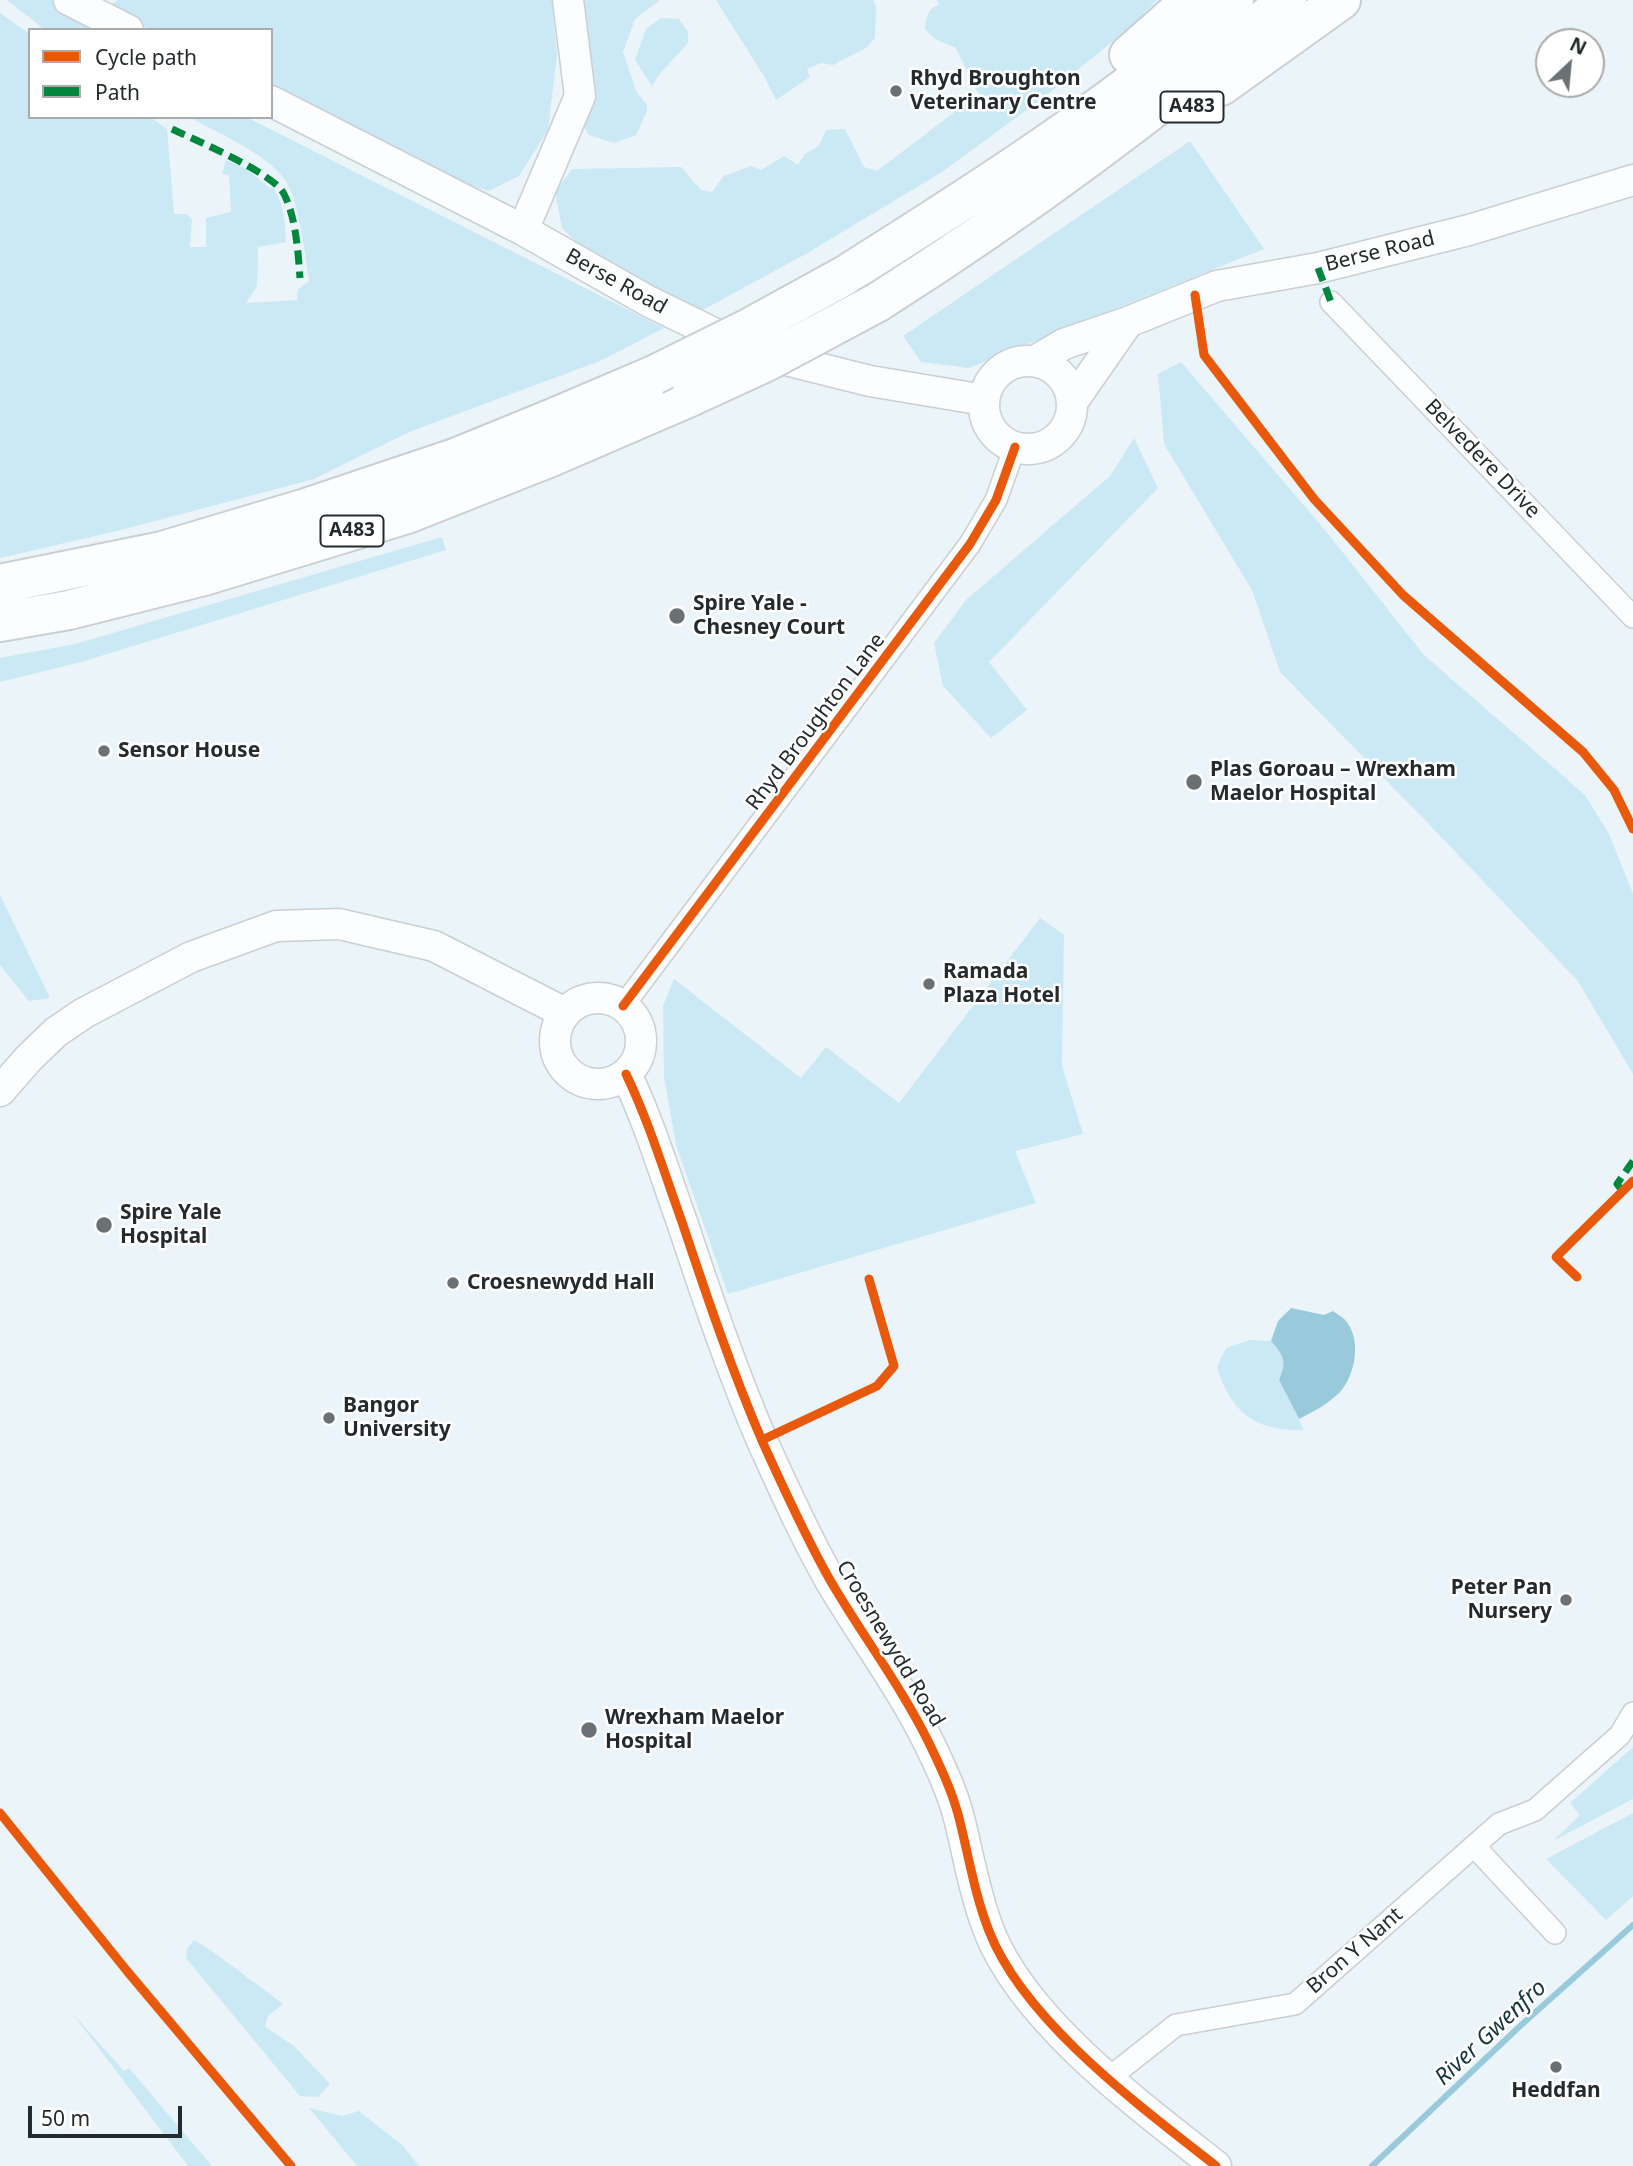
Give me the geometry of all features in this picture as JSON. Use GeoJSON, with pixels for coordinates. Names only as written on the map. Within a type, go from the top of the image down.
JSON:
{"type":"FeatureCollection","features":[{"type":"Feature","properties":{"kind":"highway","name":"A483"},"geometry":{"type":"LineString","coordinates":[[1065,132],[1128,56],[1191,0]]}},
{"type":"Feature","properties":{"kind":"highway","name":"A483"},"geometry":{"type":"LineString","coordinates":[[0,584],[162,551],[306,508],[455,458],[654,375],[751,327],[844,276],[957,205],[1065,132],[1201,29],[1234,0]]}},
{"type":"Feature","properties":{"kind":"highway","name":"A483"},"geometry":{"type":"LineString","coordinates":[[0,622],[69,610],[204,576],[407,514],[551,457],[766,362],[878,302],[1033,199],[1215,62],[1287,0]]}},
{"type":"Feature","properties":{"kind":"highway","name":"A483"},"geometry":{"type":"LineString","coordinates":[[1033,199],[1174,119],[1341,0]]}},
{"type":"Feature","properties":{"kind":"street"},"geometry":{"type":"LineString","coordinates":[[69,0],[124,28]]}},
{"type":"Feature","properties":{"kind":"street"},"geometry":{"type":"LineString","coordinates":[[523,230],[580,96],[568,0]]}},
{"type":"Feature","properties":{"kind":"street","name":"Berse Road"},"geometry":{"type":"LineString","coordinates":[[273,103],[523,230],[648,301],[750,351],[870,380],[984,400]]}},
{"type":"Feature","properties":{"kind":"street","name":"Berse Road"},"geometry":{"type":"LineString","coordinates":[[1035,360],[1063,344],[1217,286],[1318,268],[1469,230],[1633,180]]}},
{"type":"Feature","properties":{"kind":"street","name":"Belvedere Drive"},"geometry":{"type":"LineString","coordinates":[[1331,302],[1633,617]]}},
{"type":"Feature","properties":{"kind":"street"},"geometry":{"type":"LineString","coordinates":[[1073,401],[1128,321]]}},
{"type":"Feature","properties":{"kind":"street"},"geometry":{"type":"LineString","coordinates":[[1035,360],[1061,374],[1073,401],[1072,415],[1066,429],[1044,447],[1015,447],[1001,440],[991,429],[985,415],[984,400],[988,386],[996,374],[1007,365],[1035,360]]}},
{"type":"Feature","properties":{"kind":"street","name":"Rhyd Broughton Lane"},"geometry":{"type":"LineString","coordinates":[[623,1006],[970,544],[996,500],[1015,447]]}},
{"type":"Feature","properties":{"kind":"street"},"geometry":{"type":"LineString","coordinates":[[0,1091],[56,1032],[84,1013],[191,957],[276,926],[339,924],[434,947],[565,1013]]}},
{"type":"Feature","properties":{"kind":"street"},"geometry":{"type":"LineString","coordinates":[[599,998],[612,1000],[623,1006],[639,1026],[640,1052],[634,1065],[625,1074],[603,1084],[578,1079],[568,1071],[556,1049],[556,1037],[565,1013],[586,1000],[599,998]]}},
{"type":"Feature","properties":{"kind":"street","name":"Croesnewydd Road"},"geometry":{"type":"LineString","coordinates":[[625,1074],[643,1111],[717,1326],[783,1486],[829,1578],[927,1739],[947,1782],[958,1813],[966,1852],[989,1931],[1006,1965],[1029,1997],[1065,2038],[1216,2166]]}},
{"type":"Feature","properties":{"kind":"street","name":"Bron Y Nant"},"geometry":{"type":"LineString","coordinates":[[1109,2078],[1176,2025],[1295,2004],[1499,1824],[1535,1810],[1620,1735],[1633,1713]]}},
{"type":"Feature","properties":{"kind":"street"},"geometry":{"type":"LineString","coordinates":[[1474,1846],[1555,1933]]}},
{"type":"Feature","properties":{"kind":"shaded area"},"geometry":{"type":"Polygon","coordinates":[[[7,0],[61,0],[101,28],[42,28],[7,0]]]}},
{"type":"Feature","properties":{"kind":"shaded area"},"geometry":{"type":"Polygon","coordinates":[[[118,0],[552,0],[557,54],[548,130],[519,176],[489,191],[447,178],[273,90],[273,28],[148,28],[109,6],[118,0]]]}},
{"type":"Feature","properties":{"kind":"shaded area"},"geometry":{"type":"Polygon","coordinates":[[[580,0],[660,0],[635,19],[623,52],[636,91],[647,105],[647,111],[636,135],[614,143],[589,135],[577,117],[580,0]]]}},
{"type":"Feature","properties":{"kind":"shaded area"},"geometry":{"type":"Polygon","coordinates":[[[716,0],[873,0],[876,7],[875,38],[866,48],[833,65],[821,63],[807,69],[810,77],[776,100],[716,0]]]}},
{"type":"Feature","properties":{"kind":"shaded area"},"geometry":{"type":"Polygon","coordinates":[[[937,0],[1157,0],[1129,28],[1043,98],[942,172],[804,255],[701,311],[581,247],[562,228],[555,192],[572,169],[681,167],[701,190],[712,192],[724,176],[751,166],[761,170],[784,156],[798,165],[805,154],[819,146],[826,130],[845,129],[864,167],[877,171],[978,94],[956,48],[935,39],[925,29],[930,11],[939,5],[937,0]]]}},
{"type":"Feature","properties":{"kind":"shaded area"},"geometry":{"type":"Polygon","coordinates":[[[0,13],[28,33],[28,119],[153,119],[167,129],[174,214],[186,214],[192,219],[190,247],[206,247],[206,218],[231,212],[229,175],[222,174],[226,160],[245,168],[270,188],[273,187],[282,207],[286,242],[258,247],[257,286],[246,303],[297,300],[298,289],[309,281],[294,201],[285,180],[266,161],[241,144],[193,119],[250,119],[664,328],[600,361],[409,432],[314,479],[121,530],[0,558],[0,13]]]}},
{"type":"Feature","properties":{"kind":"shaded area"},"geometry":{"type":"Polygon","coordinates":[[[661,18],[679,19],[688,32],[688,43],[652,86],[635,60],[646,29],[661,18]]]}},
{"type":"Feature","properties":{"kind":"shaded area"},"geometry":{"type":"Polygon","coordinates":[[[1190,141],[1264,249],[969,368],[921,362],[903,336],[1190,141]]]}},
{"type":"Feature","properties":{"kind":"shaded area"},"geometry":{"type":"Polygon","coordinates":[[[1181,362],[1325,530],[1424,655],[1585,795],[1609,834],[1633,894],[1633,1074],[1578,981],[1280,672],[1252,590],[1164,444],[1158,374],[1181,362]]]}},
{"type":"Feature","properties":{"kind":"shaded area"},"geometry":{"type":"Polygon","coordinates":[[[1134,438],[1158,488],[989,662],[1027,710],[991,738],[943,686],[934,643],[966,600],[1110,476],[1134,438]]]}},
{"type":"Feature","properties":{"kind":"shaded area"},"geometry":{"type":"Polygon","coordinates":[[[442,537],[446,550],[81,662],[0,682],[0,658],[75,644],[442,537]]]}},
{"type":"Feature","properties":{"kind":"shaded area"},"geometry":{"type":"Polygon","coordinates":[[[0,895],[50,998],[29,1001],[0,965],[0,895]]]}},
{"type":"Feature","properties":{"kind":"shaded area"},"geometry":{"type":"Polygon","coordinates":[[[1040,918],[1064,935],[1062,1066],[1083,1134],[1015,1151],[1036,1203],[728,1294],[676,1145],[664,1076],[663,1006],[674,979],[801,1078],[826,1047],[899,1103],[1040,918]]]}},
{"type":"Feature","properties":{"kind":"shaded area"},"geometry":{"type":"Polygon","coordinates":[[[1291,1308],[1324,1315],[1333,1311],[1345,1320],[1351,1329],[1355,1348],[1350,1377],[1340,1392],[1315,1411],[1299,1419],[1279,1380],[1283,1359],[1271,1341],[1278,1321],[1291,1308]]]}},
{"type":"Feature","properties":{"kind":"shaded area"},"geometry":{"type":"Polygon","coordinates":[[[1250,1340],[1271,1341],[1279,1351],[1283,1368],[1279,1380],[1304,1430],[1287,1430],[1259,1423],[1247,1416],[1229,1396],[1217,1367],[1226,1348],[1250,1340]]]}},
{"type":"Feature","properties":{"kind":"shaded area"},"geometry":{"type":"Polygon","coordinates":[[[1633,1747],[1633,1799],[1553,1841],[1580,1815],[1570,1803],[1633,1747]]]}},
{"type":"Feature","properties":{"kind":"shaded area"},"geometry":{"type":"Polygon","coordinates":[[[1633,1813],[1633,1896],[1606,1920],[1546,1859],[1633,1813]]]}},
{"type":"Feature","properties":{"kind":"shaded area"},"geometry":{"type":"Polygon","coordinates":[[[194,1940],[283,2004],[268,2016],[265,2027],[293,2045],[330,2084],[318,2097],[300,2096],[186,1958],[187,1949],[194,1940]]]}},
{"type":"Feature","properties":{"kind":"shaded area"},"geometry":{"type":"Polygon","coordinates":[[[73,2014],[124,2071],[129,2068],[212,2166],[188,2166],[73,2014]]]}},
{"type":"Feature","properties":{"kind":"shaded area"},"geometry":{"type":"Polygon","coordinates":[[[309,2108],[342,2116],[359,2111],[403,2146],[419,2166],[357,2166],[309,2108]]]}},
{"type":"Feature","properties":{"kind":"waterway","name":"River Gwenfro"},"geometry":{"type":"LineString","coordinates":[[1372,2166],[1519,2027],[1633,1925]]}},
{"type":"Feature","properties":{"kind":"marked path"},"geometry":{"type":"LineString","coordinates":[[172,129],[250,167],[266,177],[284,194],[296,235],[300,278]]}},
{"type":"Feature","properties":{"kind":"marked path"},"geometry":{"type":"LineString","coordinates":[[1318,268],[1331,302]]}},
{"type":"Feature","properties":{"kind":"marked path"},"geometry":{"type":"LineString","coordinates":[[1621,1189],[1617,1184],[1633,1161]]}},
{"type":"Feature","properties":{"kind":"cycle path"},"geometry":{"type":"LineString","coordinates":[[1195,295],[1204,355],[1314,499],[1403,595],[1583,752],[1614,790],[1633,829]]}},
{"type":"Feature","properties":{"kind":"cycle path"},"geometry":{"type":"LineString","coordinates":[[623,1006],[970,544],[996,500],[1015,447]]}},
{"type":"Feature","properties":{"kind":"cycle path"},"geometry":{"type":"LineString","coordinates":[[626,1074],[649,1129],[720,1334],[763,1443],[821,1563],[906,1701],[937,1760],[958,1814],[984,1917],[1006,1965],[1056,2029],[1088,2060],[1216,2166]]}},
{"type":"Feature","properties":{"kind":"cycle path"},"geometry":{"type":"LineString","coordinates":[[1577,1277],[1556,1257],[1633,1181]]}},
{"type":"Feature","properties":{"kind":"cycle path"},"geometry":{"type":"LineString","coordinates":[[762,1440],[877,1386],[894,1366],[869,1279]]}},
{"type":"Feature","properties":{"kind":"cycle path"},"geometry":{"type":"LineString","coordinates":[[0,1813],[127,1971],[291,2166]]}},
{"type":"Feature","properties":{"kind":"place","name":"Rhyd Broughton Veterinary Centre"},"geometry":{"type":"Point","coordinates":[896,91]}},
{"type":"Feature","properties":{"kind":"place","name":"Spire Yale - Chesney Court"},"geometry":{"type":"Point","coordinates":[677,616]}},
{"type":"Feature","properties":{"kind":"place","name":"Sensor House"},"geometry":{"type":"Point","coordinates":[104,751]}},
{"type":"Feature","properties":{"kind":"place","name":"Plas Goroau – Wrexham Maelor Hospital"},"geometry":{"type":"Point","coordinates":[1194,782]}},
{"type":"Feature","properties":{"kind":"place","name":"Ramada Plaza Hotel"},"geometry":{"type":"Point","coordinates":[929,984]}},
{"type":"Feature","properties":{"kind":"place","name":"Spire Yale Hospital"},"geometry":{"type":"Point","coordinates":[104,1225]}},
{"type":"Feature","properties":{"kind":"place","name":"Croesnewydd Hall"},"geometry":{"type":"Point","coordinates":[453,1283]}},
{"type":"Feature","properties":{"kind":"place","name":"Bangor University"},"geometry":{"type":"Point","coordinates":[329,1418]}},
{"type":"Feature","properties":{"kind":"place","name":"Peter Pan Nursery"},"geometry":{"type":"Point","coordinates":[1566,1600]}},
{"type":"Feature","properties":{"kind":"place","name":"Wrexham Maelor Hospital"},"geometry":{"type":"Point","coordinates":[589,1730]}},
{"type":"Feature","properties":{"kind":"place","name":"Heddfan"},"geometry":{"type":"Point","coordinates":[1556,2067]}}]}
